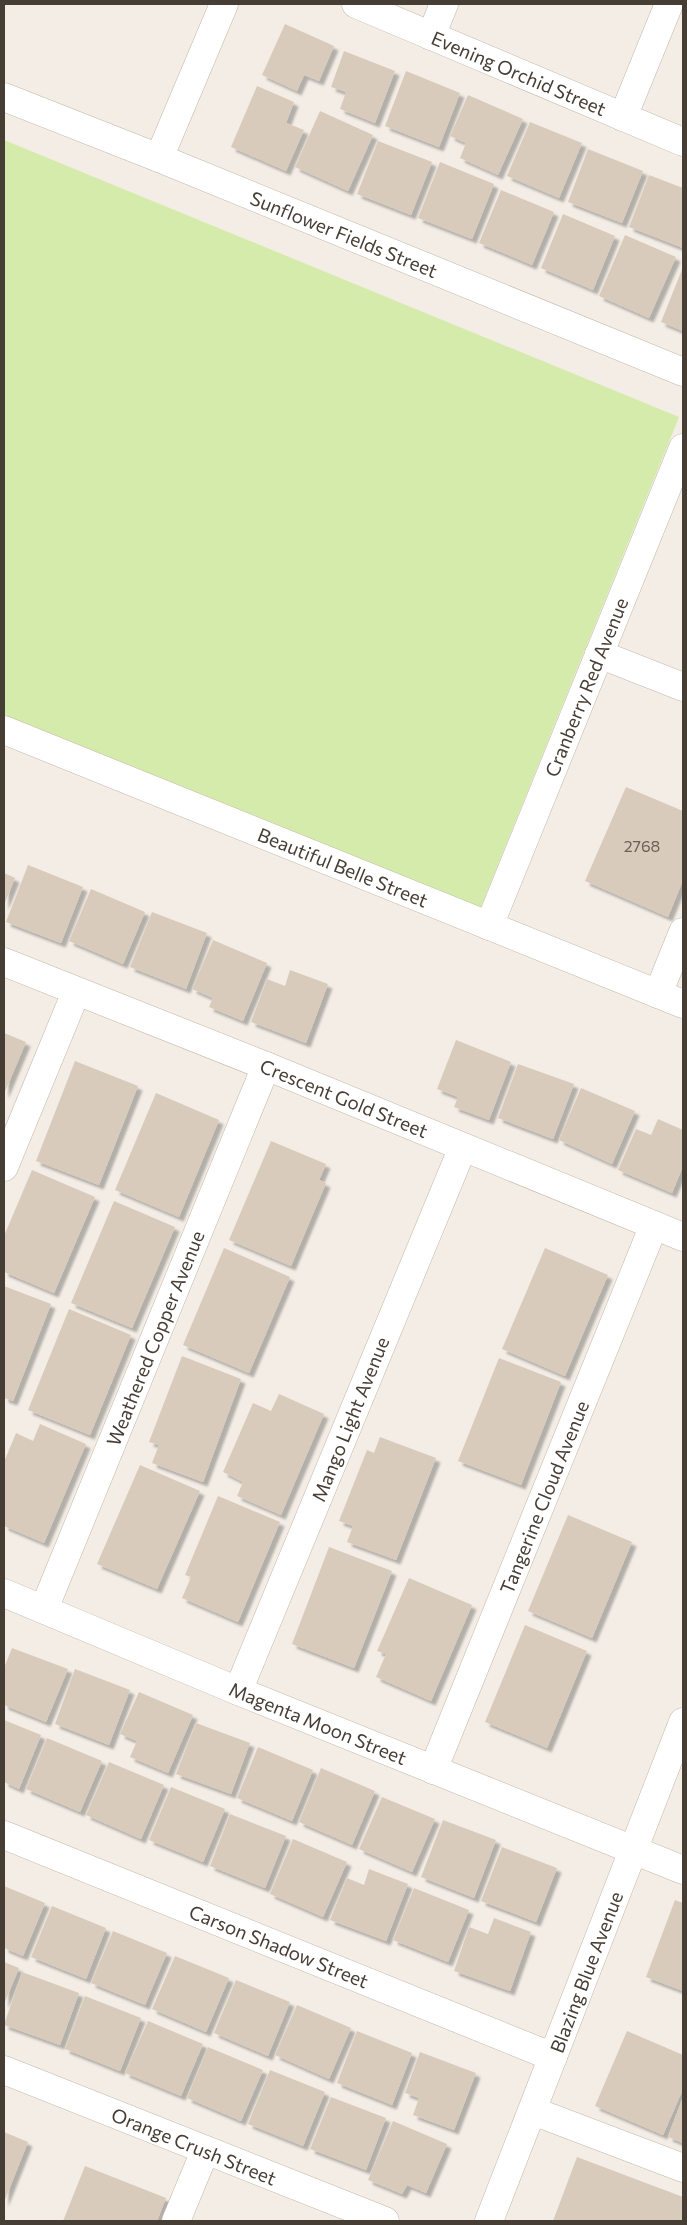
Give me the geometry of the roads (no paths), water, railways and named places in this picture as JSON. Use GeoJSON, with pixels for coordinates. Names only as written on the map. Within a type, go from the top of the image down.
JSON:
{"type":"FeatureCollection","features":[{"type":"Feature","properties":{"kind":"street"},"geometry":{"type":"LineString","coordinates":[[159,158],[224,4]]}},
{"type":"Feature","properties":{"kind":"street","name":"Evening Orchid Street"},"geometry":{"type":"LineString","coordinates":[[356,4],[683,142]]}},
{"type":"Feature","properties":{"kind":"street"},"geometry":{"type":"LineString","coordinates":[[431,36],[444,4]]}},
{"type":"Feature","properties":{"kind":"street"},"geometry":{"type":"LineString","coordinates":[[623,117],[669,4]]}},
{"type":"Feature","properties":{"kind":"street","name":"Sunflower Fields Street"},"geometry":{"type":"LineString","coordinates":[[4,97],[159,158],[683,372]]}},
{"type":"Feature","properties":{"kind":"street","name":"Cranberry Red Avenue"},"geometry":{"type":"LineString","coordinates":[[489,926],[683,448]]}},
{"type":"Feature","properties":{"kind":"street"},"geometry":{"type":"LineString","coordinates":[[600,654],[683,687]]}},
{"type":"Feature","properties":{"kind":"street","name":"Beautiful Belle Street"},"geometry":{"type":"LineString","coordinates":[[4,730],[683,1004]]}},
{"type":"Feature","properties":{"kind":"street"},"geometry":{"type":"LineString","coordinates":[[658,994],[683,932]]}},
{"type":"Feature","properties":{"kind":"street","name":"Crescent Gold Street"},"geometry":{"type":"LineString","coordinates":[[4,962],[266,1066],[683,1237]]}},
{"type":"Feature","properties":{"kind":"street"},"geometry":{"type":"LineString","coordinates":[[4,1167],[76,992]]}},
{"type":"Feature","properties":{"kind":"street","name":"Weathered Copper Avenue"},"geometry":{"type":"LineString","coordinates":[[44,1609],[266,1066]]}},
{"type":"Feature","properties":{"kind":"street","name":"Mango Light Avenue"},"geometry":{"type":"LineString","coordinates":[[238,1691],[463,1147]]}},
{"type":"Feature","properties":{"kind":"street","name":"Tangerine Cloud Avenue"},"geometry":{"type":"LineString","coordinates":[[433,1770],[654,1225]]}},
{"type":"Feature","properties":{"kind":"street","name":"Magenta Moon Street"},"geometry":{"type":"LineString","coordinates":[[4,1593],[238,1691],[683,1870]]}},
{"type":"Feature","properties":{"kind":"street","name":"Blazing Blue Avenue"},"geometry":{"type":"LineString","coordinates":[[489,2221],[683,1722]]}},
{"type":"Feature","properties":{"kind":"street","name":"Carson Shadow Street"},"geometry":{"type":"LineString","coordinates":[[4,1835],[553,2057]]}},
{"type":"Feature","properties":{"kind":"street","name":"Orange Crush Street"},"geometry":{"type":"LineString","coordinates":[[4,2070],[384,2221]]}},
{"type":"Feature","properties":{"kind":"street"},"geometry":{"type":"LineString","coordinates":[[533,2111],[683,2168]]}},
{"type":"Feature","properties":{"kind":"street"},"geometry":{"type":"LineString","coordinates":[[176,2221],[205,2151]]}}]}
